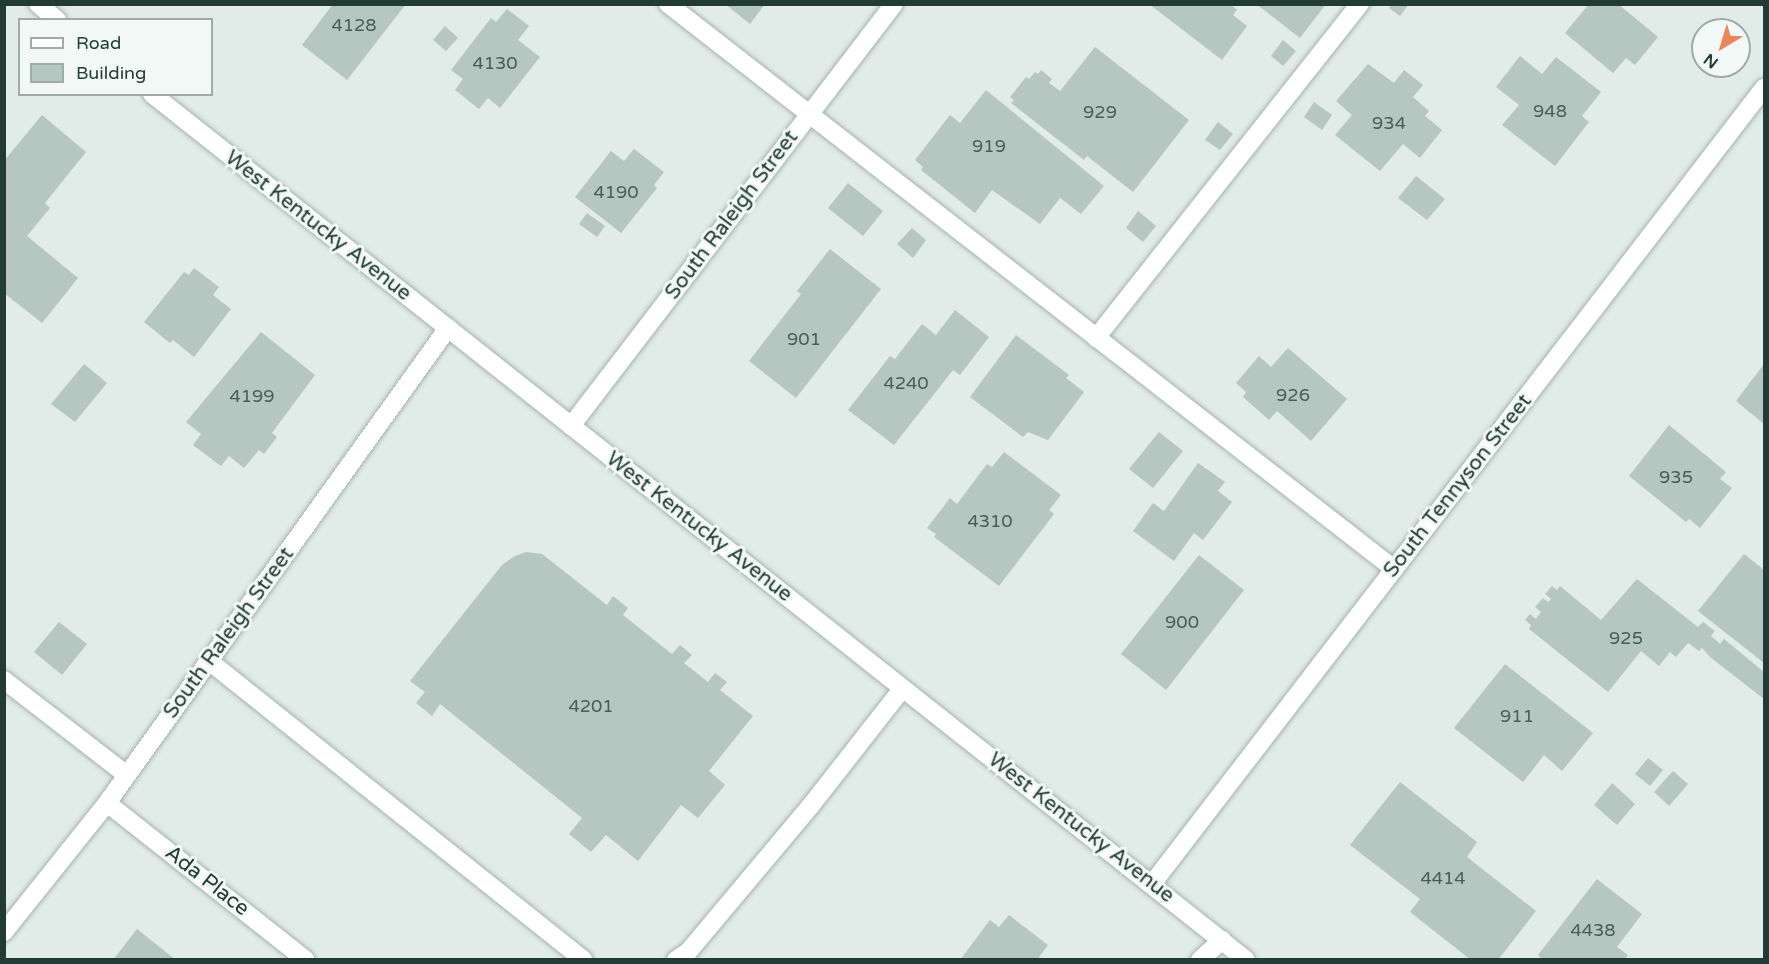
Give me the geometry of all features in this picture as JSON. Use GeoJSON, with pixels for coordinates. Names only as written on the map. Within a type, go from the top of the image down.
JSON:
{"type":"FeatureCollection","features":[{"type":"Feature","properties":{"kind":"street"},"geometry":{"type":"LineString","coordinates":[[38,4],[55,18]]}},
{"type":"Feature","properties":{"kind":"street"},"geometry":{"type":"LineString","coordinates":[[668,4],[1394,569]]}},
{"type":"Feature","properties":{"kind":"street","name":"South Raleigh Street"},"geometry":{"type":"LineString","coordinates":[[571,426],[894,4]]}},
{"type":"Feature","properties":{"kind":"street"},"geometry":{"type":"LineString","coordinates":[[1096,338],[1360,4]]}},
{"type":"Feature","properties":{"kind":"street","name":"South Tennyson Street"},"geometry":{"type":"LineString","coordinates":[[1152,884],[1764,88]]}},
{"type":"Feature","properties":{"kind":"street","name":"West Kentucky Avenue"},"geometry":{"type":"LineString","coordinates":[[155,96],[1246,960]]}},
{"type":"Feature","properties":{"kind":"street","name":"South Raleigh Street"},"geometry":{"type":"LineString","coordinates":[[4,932],[107,803],[448,328]]}},
{"type":"Feature","properties":{"kind":"street"},"geometry":{"type":"LineString","coordinates":[[209,661],[583,960]]}},
{"type":"Feature","properties":{"kind":"street"},"geometry":{"type":"LineString","coordinates":[[4,680],[127,775]]}},
{"type":"Feature","properties":{"kind":"street"},"geometry":{"type":"LineString","coordinates":[[676,960],[688,952],[805,813],[903,688]]}},
{"type":"Feature","properties":{"kind":"street","name":"Ada Place"},"geometry":{"type":"LineString","coordinates":[[107,803],[306,960]]}},
{"type":"Feature","properties":{"kind":"street"},"geometry":{"type":"LineString","coordinates":[[1200,960],[1222,940]]}},
{"type":"Feature","properties":{"kind":"building"},"geometry":{"type":"Polygon","coordinates":[[[333,4],[406,4],[347,80],[302,45],[333,4]]]}},
{"type":"Feature","properties":{"kind":"building"},"geometry":{"type":"Polygon","coordinates":[[[725,4],[765,4],[750,24],[725,4]]]}},
{"type":"Feature","properties":{"kind":"building"},"geometry":{"type":"Polygon","coordinates":[[[1149,4],[1230,4],[1237,10],[1233,15],[1247,26],[1222,60],[1149,4]]]}},
{"type":"Feature","properties":{"kind":"building"},"geometry":{"type":"Polygon","coordinates":[[[1256,4],[1326,4],[1300,38],[1256,4]]]}},
{"type":"Feature","properties":{"kind":"building"},"geometry":{"type":"Polygon","coordinates":[[[1392,4],[1409,4],[1400,16],[1389,8],[1392,4]]]}},
{"type":"Feature","properties":{"kind":"building"},"geometry":{"type":"Polygon","coordinates":[[[1589,4],[1618,4],[1658,37],[1635,65],[1626,58],[1613,73],[1565,33],[1589,4]]]}},
{"type":"Feature","properties":{"kind":"building"},"geometry":{"type":"Polygon","coordinates":[[[507,9],[529,26],[518,40],[540,57],[500,108],[488,98],[479,109],[455,90],[463,79],[451,70],[491,18],[496,22],[507,9]]]}},
{"type":"Feature","properties":{"kind":"building"},"geometry":{"type":"Polygon","coordinates":[[[445,26],[458,38],[446,51],[433,40],[445,26]]]}},
{"type":"Feature","properties":{"kind":"building"},"geometry":{"type":"Polygon","coordinates":[[[1283,40],[1296,51],[1283,66],[1271,56],[1283,40]]]}},
{"type":"Feature","properties":{"kind":"building"},"geometry":{"type":"Polygon","coordinates":[[[1095,47],[1189,120],[1133,192],[1087,156],[1084,160],[1011,103],[1014,100],[1010,97],[1026,77],[1029,79],[1035,72],[1038,74],[1041,70],[1052,79],[1049,83],[1060,91],[1095,47]]]}},
{"type":"Feature","properties":{"kind":"building"},"geometry":{"type":"Polygon","coordinates":[[[1520,56],[1542,74],[1556,57],[1601,92],[1582,116],[1589,122],[1555,166],[1502,125],[1519,105],[1496,87],[1520,56]]]}},
{"type":"Feature","properties":{"kind":"building"},"geometry":{"type":"Polygon","coordinates":[[[1368,64],[1394,83],[1404,70],[1423,85],[1413,97],[1429,111],[1425,116],[1442,130],[1420,158],[1403,144],[1380,171],[1335,135],[1352,115],[1336,101],[1368,64]]]}},
{"type":"Feature","properties":{"kind":"building"},"geometry":{"type":"Polygon","coordinates":[[[986,90],[1104,186],[1081,214],[1060,198],[1040,224],[992,190],[975,213],[921,170],[923,167],[915,160],[950,115],[960,123],[986,90]]]}},
{"type":"Feature","properties":{"kind":"building"},"geometry":{"type":"Polygon","coordinates":[[[1314,102],[1332,115],[1322,130],[1304,117],[1314,102]]]}},
{"type":"Feature","properties":{"kind":"building"},"geometry":{"type":"Polygon","coordinates":[[[42,115],[86,152],[45,203],[50,208],[27,236],[78,278],[42,323],[4,293],[4,161],[42,115]]]}},
{"type":"Feature","properties":{"kind":"building"},"geometry":{"type":"Polygon","coordinates":[[[1218,122],[1233,134],[1220,150],[1205,140],[1218,122]]]}},
{"type":"Feature","properties":{"kind":"building"},"geometry":{"type":"Polygon","coordinates":[[[634,149],[664,172],[654,185],[657,188],[621,233],[575,197],[611,151],[624,161],[634,149]]]}},
{"type":"Feature","properties":{"kind":"building"},"geometry":{"type":"Polygon","coordinates":[[[1416,176],[1445,199],[1427,220],[1398,198],[1416,176]]]}},
{"type":"Feature","properties":{"kind":"building"},"geometry":{"type":"Polygon","coordinates":[[[848,183],[883,211],[863,236],[828,208],[848,183]]]}},
{"type":"Feature","properties":{"kind":"building"},"geometry":{"type":"Polygon","coordinates":[[[1138,211],[1156,226],[1143,242],[1126,228],[1138,211]]]}},
{"type":"Feature","properties":{"kind":"building"},"geometry":{"type":"Polygon","coordinates":[[[587,213],[605,226],[597,237],[579,224],[587,213]]]}},
{"type":"Feature","properties":{"kind":"building"},"geometry":{"type":"Polygon","coordinates":[[[912,228],[926,240],[913,258],[897,244],[912,228]]]}},
{"type":"Feature","properties":{"kind":"building"},"geometry":{"type":"Polygon","coordinates":[[[830,249],[881,289],[796,398],[749,361],[801,294],[797,291],[830,249]]]}},
{"type":"Feature","properties":{"kind":"building"},"geometry":{"type":"Polygon","coordinates":[[[194,268],[219,287],[213,295],[231,309],[194,357],[173,340],[170,343],[144,322],[184,272],[189,275],[194,268]]]}},
{"type":"Feature","properties":{"kind":"building"},"geometry":{"type":"Polygon","coordinates":[[[955,310],[989,337],[960,375],[953,370],[894,445],[848,410],[890,356],[895,359],[922,324],[936,335],[955,310]]]}},
{"type":"Feature","properties":{"kind":"building"},"geometry":{"type":"Polygon","coordinates":[[[261,332],[315,375],[272,433],[277,437],[264,454],[259,450],[244,468],[229,456],[221,466],[193,445],[201,434],[186,422],[261,332]]]}},
{"type":"Feature","properties":{"kind":"building"},"geometry":{"type":"Polygon","coordinates":[[[1016,335],[1069,375],[1066,378],[1084,392],[1048,440],[1028,432],[1023,437],[970,397],[1016,335]]]}},
{"type":"Feature","properties":{"kind":"building"},"geometry":{"type":"Polygon","coordinates":[[[1288,348],[1347,399],[1311,441],[1277,411],[1269,420],[1243,397],[1246,392],[1236,383],[1259,356],[1271,367],[1288,348]]]}},
{"type":"Feature","properties":{"kind":"building"},"geometry":{"type":"Polygon","coordinates":[[[84,364],[107,383],[75,422],[51,404],[84,364]]]}},
{"type":"Feature","properties":{"kind":"building"},"geometry":{"type":"Polygon","coordinates":[[[1764,364],[1764,424],[1736,401],[1764,364]]]}},
{"type":"Feature","properties":{"kind":"building"},"geometry":{"type":"Polygon","coordinates":[[[1669,425],[1726,472],[1720,479],[1732,488],[1700,528],[1689,519],[1686,522],[1629,476],[1669,425]]]}},
{"type":"Feature","properties":{"kind":"building"},"geometry":{"type":"Polygon","coordinates":[[[1159,432],[1183,451],[1153,488],[1129,469],[1159,432]]]}},
{"type":"Feature","properties":{"kind":"building"},"geometry":{"type":"Polygon","coordinates":[[[1004,452],[1061,495],[1049,510],[1054,514],[999,586],[934,537],[936,534],[927,528],[950,498],[957,504],[987,464],[992,467],[1004,452]]]}},
{"type":"Feature","properties":{"kind":"building"},"geometry":{"type":"Polygon","coordinates":[[[1198,463],[1225,482],[1218,491],[1232,502],[1203,540],[1194,533],[1174,561],[1133,531],[1153,503],[1164,511],[1198,463]]]}},
{"type":"Feature","properties":{"kind":"building"},"geometry":{"type":"Polygon","coordinates":[[[526,552],[542,554],[607,605],[613,596],[628,608],[623,615],[672,654],[680,645],[692,655],[684,663],[708,682],[715,673],[727,682],[720,690],[753,716],[709,771],[725,785],[698,818],[681,805],[638,861],[606,835],[591,852],[569,834],[582,818],[440,704],[432,716],[416,703],[425,692],[410,681],[502,565],[526,552]]]}},
{"type":"Feature","properties":{"kind":"building"},"geometry":{"type":"Polygon","coordinates":[[[1744,554],[1764,570],[1764,663],[1698,611],[1744,554]]]}},
{"type":"Feature","properties":{"kind":"building"},"geometry":{"type":"Polygon","coordinates":[[[1199,555],[1244,590],[1166,690],[1121,654],[1199,555]]]}},
{"type":"Feature","properties":{"kind":"building"},"geometry":{"type":"Polygon","coordinates":[[[1637,579],[1698,627],[1703,622],[1715,631],[1711,636],[1720,644],[1724,639],[1764,672],[1764,699],[1710,657],[1702,648],[1699,651],[1688,643],[1676,657],[1670,652],[1659,666],[1641,651],[1608,692],[1529,629],[1531,625],[1525,620],[1530,614],[1536,619],[1541,612],[1535,607],[1543,598],[1548,602],[1551,599],[1545,594],[1552,586],[1557,590],[1560,586],[1601,620],[1637,579]]]}},
{"type":"Feature","properties":{"kind":"building"},"geometry":{"type":"Polygon","coordinates":[[[59,622],[87,644],[62,675],[34,652],[59,622]]]}},
{"type":"Feature","properties":{"kind":"building"},"geometry":{"type":"Polygon","coordinates":[[[1505,664],[1593,733],[1562,771],[1544,755],[1523,782],[1454,728],[1505,664]]]}},
{"type":"Feature","properties":{"kind":"building"},"geometry":{"type":"Polygon","coordinates":[[[1648,758],[1663,770],[1650,786],[1635,774],[1648,758]]]}},
{"type":"Feature","properties":{"kind":"building"},"geometry":{"type":"Polygon","coordinates":[[[1673,771],[1688,784],[1669,806],[1654,792],[1673,771]]]}},
{"type":"Feature","properties":{"kind":"building"},"geometry":{"type":"Polygon","coordinates":[[[1400,782],[1477,842],[1467,857],[1536,911],[1498,960],[1471,960],[1410,912],[1420,899],[1350,845],[1400,782]]]}},
{"type":"Feature","properties":{"kind":"building"},"geometry":{"type":"Polygon","coordinates":[[[1612,783],[1635,804],[1617,825],[1594,805],[1612,783]]]}},
{"type":"Feature","properties":{"kind":"building"},"geometry":{"type":"Polygon","coordinates":[[[1597,879],[1642,914],[1617,947],[1628,955],[1624,960],[1543,960],[1538,955],[1597,879]]]}},
{"type":"Feature","properties":{"kind":"building"},"geometry":{"type":"Polygon","coordinates":[[[1009,915],[1048,945],[1039,957],[1042,960],[960,960],[990,920],[999,927],[1009,915]]]}},
{"type":"Feature","properties":{"kind":"building"},"geometry":{"type":"Polygon","coordinates":[[[137,929],[176,960],[113,960],[137,929]]]}}]}
